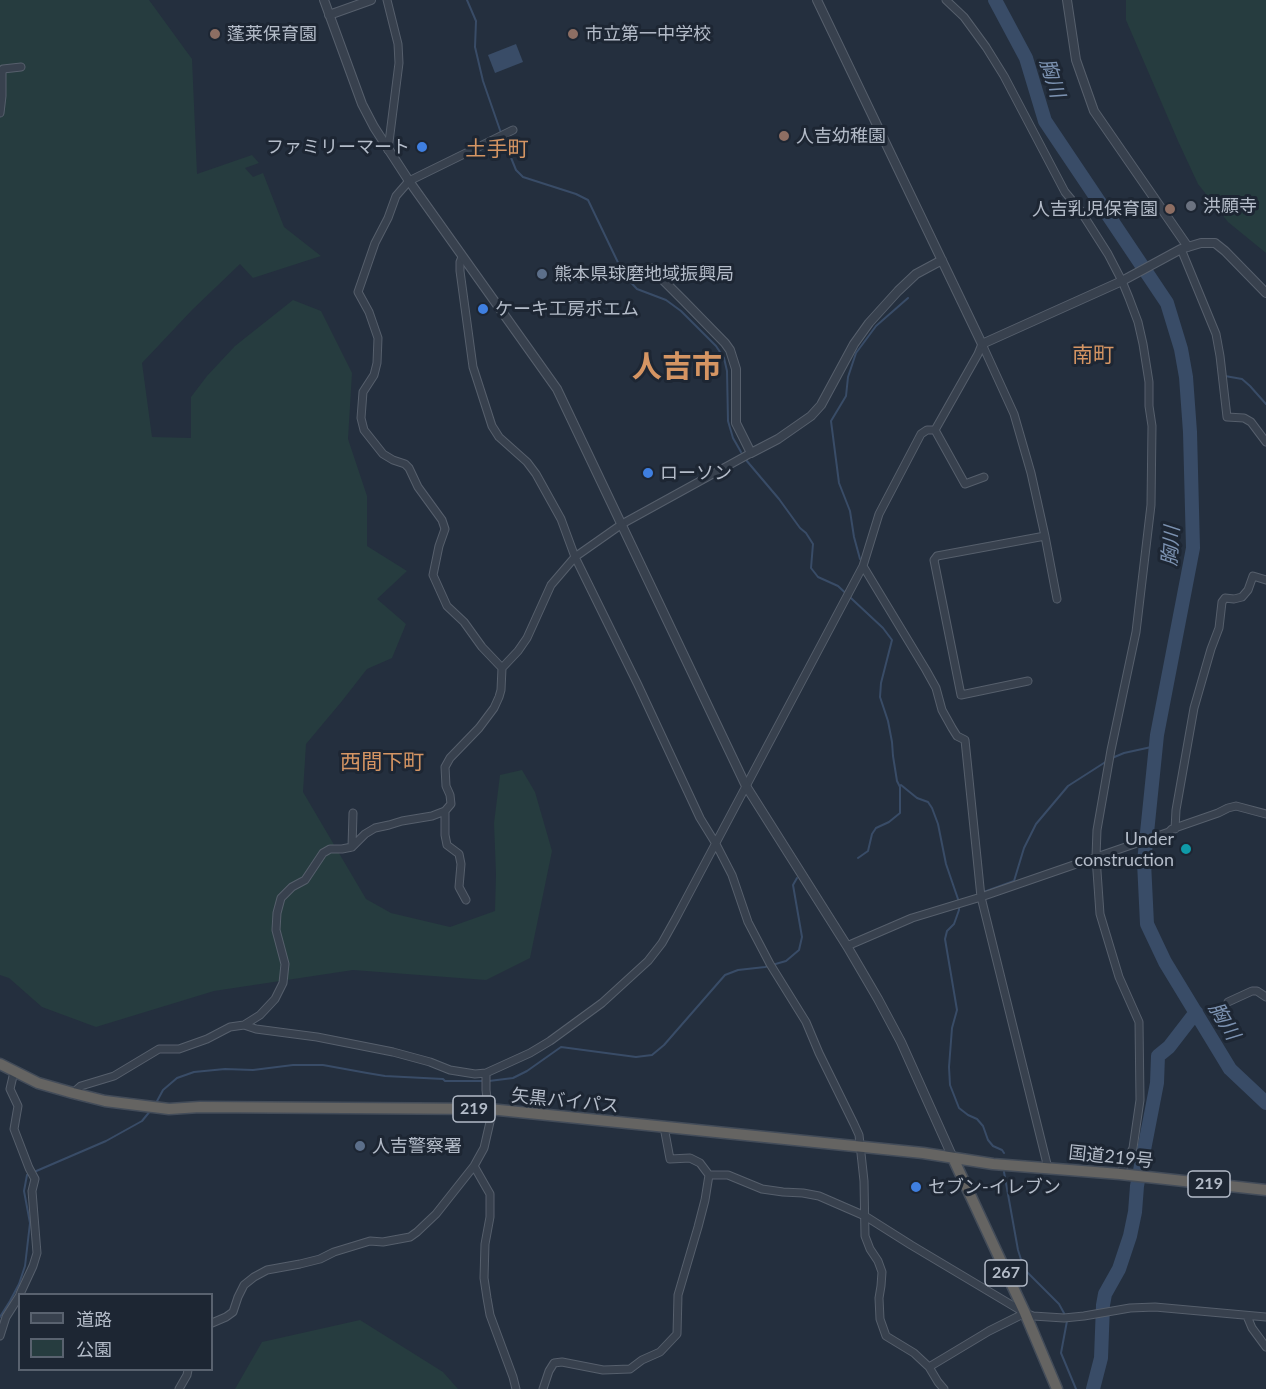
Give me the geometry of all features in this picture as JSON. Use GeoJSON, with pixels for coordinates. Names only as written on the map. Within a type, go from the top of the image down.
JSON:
{"type":"FeatureCollection","features":[{"type":"Feature","properties":{"kind":"highway","name":"矢黒バイパス"},"geometry":{"type":"LineString","coordinates":[[0,1064],[38,1083],[73,1093],[105,1101],[169,1109],[200,1107],[489,1109],[923,1153],[953,1158]]}},
{"type":"Feature","properties":{"kind":"highway","name":"国道219号"},"geometry":{"type":"LineString","coordinates":[[953,1158],[993,1164],[1266,1190]]}},
{"type":"Feature","properties":{"kind":"highway","name":"267"},"geometry":{"type":"LineString","coordinates":[[953,1158],[1025,1313],[1057,1389]]}},
{"type":"Feature","properties":{"kind":"street"},"geometry":{"type":"LineString","coordinates":[[324,0],[362,104],[374,127],[409,181],[557,390],[747,786],[878,999],[901,1042],[953,1158]]}},
{"type":"Feature","properties":{"kind":"street"},"geometry":{"type":"LineString","coordinates":[[329,15],[371,0]]}},
{"type":"Feature","properties":{"kind":"street"},"geometry":{"type":"LineString","coordinates":[[387,0],[396,34],[399,63],[388,150]]}},
{"type":"Feature","properties":{"kind":"street"},"geometry":{"type":"LineString","coordinates":[[817,0],[1014,414],[1046,536],[1057,599]]}},
{"type":"Feature","properties":{"kind":"street"},"geometry":{"type":"LineString","coordinates":[[946,0],[964,17],[987,46],[1065,192],[1080,210],[1125,279],[1138,322],[1149,382],[1152,481],[1145,566],[1136,632],[1097,830],[1100,915],[1119,977],[1139,1022],[1140,1100],[1133,1148],[1125,1175]]}},
{"type":"Feature","properties":{"kind":"street"},"geometry":{"type":"LineString","coordinates":[[1067,0],[1076,60],[1094,111],[1185,248],[1216,334],[1227,417],[1244,418],[1251,422],[1266,442]]}},
{"type":"Feature","properties":{"kind":"street"},"geometry":{"type":"LineString","coordinates":[[0,113],[3,69],[21,68]]}},
{"type":"Feature","properties":{"kind":"street"},"geometry":{"type":"LineString","coordinates":[[502,668],[482,647],[464,622],[447,606],[432,575],[445,529],[441,520],[418,487],[409,468],[383,454],[364,430],[361,418],[363,392],[374,375],[378,338],[369,312],[358,292],[375,243],[396,196],[409,181],[513,130]]}},
{"type":"Feature","properties":{"kind":"street"},"geometry":{"type":"LineString","coordinates":[[935,430],[982,344],[1125,279],[1185,248],[1201,243],[1215,243],[1225,250],[1266,293]]}},
{"type":"Feature","properties":{"kind":"street"},"geometry":{"type":"LineString","coordinates":[[462,257],[460,271],[472,367],[492,426],[499,437],[527,462],[536,474],[561,519],[575,557],[700,818],[732,875],[748,922],[806,1022],[854,1124],[861,1147],[865,1236],[882,1272],[880,1319],[886,1336],[915,1353],[929,1367],[944,1389]]}},
{"type":"Feature","properties":{"kind":"street"},"geometry":{"type":"LineString","coordinates":[[73,1093],[81,1086],[114,1076],[159,1049],[179,1049],[207,1039],[230,1027],[244,1025],[260,1015],[275,999],[283,983],[285,964],[276,930],[276,913],[281,898],[292,887],[305,880],[323,853],[330,849],[352,847],[375,828],[432,816],[444,811],[451,804],[446,786],[445,767],[450,758],[479,728],[494,708],[501,690],[502,668],[527,638],[551,585],[575,557],[622,524],[778,439],[811,416],[821,405],[854,344],[869,323],[916,274],[942,260]]}},
{"type":"Feature","properties":{"kind":"street"},"geometry":{"type":"LineString","coordinates":[[651,268],[730,350],[736,369],[736,423],[751,453]]}},
{"type":"Feature","properties":{"kind":"street"},"geometry":{"type":"LineString","coordinates":[[244,1025],[393,1052],[450,1070],[475,1074],[486,1073],[530,1053],[602,1003],[648,962],[662,943],[863,566],[879,514],[914,447],[921,434],[927,430],[935,430]]}},
{"type":"Feature","properties":{"kind":"street"},"geometry":{"type":"LineString","coordinates":[[935,430],[965,484],[984,477]]}},
{"type":"Feature","properties":{"kind":"street"},"geometry":{"type":"LineString","coordinates":[[1028,681],[961,695],[934,560],[936,556],[1046,536]]}},
{"type":"Feature","properties":{"kind":"street"},"geometry":{"type":"LineString","coordinates":[[863,566],[936,688],[942,710],[952,728],[957,736],[965,740],[981,897],[1048,1168]]}},
{"type":"Feature","properties":{"kind":"street"},"geometry":{"type":"LineString","coordinates":[[1172,830],[1194,708],[1219,628],[1222,602],[1225,598],[1242,597],[1248,590],[1253,576],[1266,580]]}},
{"type":"Feature","properties":{"kind":"street"},"geometry":{"type":"LineString","coordinates":[[847,946],[912,918],[1099,856],[1228,808],[1236,806],[1266,814]]}},
{"type":"Feature","properties":{"kind":"street"},"geometry":{"type":"LineString","coordinates":[[444,811],[447,845],[459,854],[461,864],[459,887],[466,900]]}},
{"type":"Feature","properties":{"kind":"street"},"geometry":{"type":"LineString","coordinates":[[352,847],[353,813]]}},
{"type":"Feature","properties":{"kind":"street"},"geometry":{"type":"LineString","coordinates":[[1228,1002],[1252,991],[1257,991],[1266,997]]}},
{"type":"Feature","properties":{"kind":"street"},"geometry":{"type":"LineString","coordinates":[[14,1072],[10,1089],[18,1106],[15,1129],[35,1179],[32,1191],[37,1252],[21,1293]]}},
{"type":"Feature","properties":{"kind":"street"},"geometry":{"type":"LineString","coordinates":[[213,1323],[233,1312],[244,1285],[267,1270],[320,1259],[334,1252],[370,1241],[383,1242],[410,1237],[436,1214],[474,1166],[484,1148],[490,1122],[486,1073]]}},
{"type":"Feature","properties":{"kind":"street"},"geometry":{"type":"LineString","coordinates":[[543,1389],[554,1363],[562,1362],[603,1370],[630,1369],[642,1360],[660,1352],[677,1334],[678,1295],[700,1218],[709,1175],[700,1163],[690,1158],[670,1159],[664,1127]]}},
{"type":"Feature","properties":{"kind":"street"},"geometry":{"type":"LineString","coordinates":[[474,1166],[490,1194],[484,1278],[490,1315],[516,1389]]}},
{"type":"Feature","properties":{"kind":"street"},"geometry":{"type":"LineString","coordinates":[[709,1175],[728,1175],[762,1189],[819,1197],[865,1216],[1033,1316],[1066,1318],[1130,1308],[1155,1307],[1266,1317]]}},
{"type":"Feature","properties":{"kind":"street"},"geometry":{"type":"LineString","coordinates":[[0,1336],[6,1317],[18,1298]]}},
{"type":"Feature","properties":{"kind":"street"},"geometry":{"type":"LineString","coordinates":[[929,1367],[989,1331],[1025,1313]]}},
{"type":"Feature","properties":{"kind":"street"},"geometry":{"type":"LineString","coordinates":[[1247,1316],[1252,1328],[1266,1347]]}},
{"type":"Feature","properties":{"kind":"street"},"geometry":{"type":"LineString","coordinates":[[179,1389],[188,1371]]}},
{"type":"Feature","properties":{"kind":"green space"},"geometry":{"type":"Polygon","coordinates":[[[0,0],[149,0],[192,59],[197,174],[252,155],[259,163],[245,168],[253,177],[263,173],[284,227],[321,256],[253,278],[240,264],[142,363],[152,437],[191,438],[191,397],[235,346],[293,300],[321,311],[352,373],[348,439],[367,496],[367,546],[407,571],[377,599],[406,624],[392,658],[367,669],[306,744],[303,792],[366,899],[391,913],[450,927],[495,911],[494,823],[500,775],[522,770],[535,792],[552,851],[530,958],[486,980],[353,970],[214,991],[96,1027],[42,1007],[9,978],[0,975],[0,0]]]}},
{"type":"Feature","properties":{"kind":"green space"},"geometry":{"type":"Polygon","coordinates":[[[1126,0],[1266,0],[1266,253],[1228,222],[1198,184],[1126,20],[1126,0]]]}},
{"type":"Feature","properties":{"kind":"green space"},"geometry":{"type":"Polygon","coordinates":[[[360,1320],[443,1372],[458,1389],[235,1389],[262,1342],[360,1320]]]}},
{"type":"Feature","properties":{"kind":"water"},"geometry":{"type":"Polygon","coordinates":[[[516,44],[523,62],[495,73],[488,55],[516,44]]]}},
{"type":"Feature","properties":{"kind":"waterway"},"geometry":{"type":"LineString","coordinates":[[467,0],[476,21],[475,47],[483,81],[501,133]]}},
{"type":"Feature","properties":{"kind":"waterway","name":"胸川"},"geometry":{"type":"LineString","coordinates":[[995,0],[1026,58],[1045,121],[1167,303],[1181,349],[1186,377],[1190,432],[1193,548],[1157,735],[1144,862],[1147,924],[1165,962],[1230,1069],[1266,1103]]}},
{"type":"Feature","properties":{"kind":"waterway"},"geometry":{"type":"LineString","coordinates":[[503,138],[516,170],[523,177],[588,200],[624,275],[637,289],[666,300],[681,311],[716,346],[724,358],[727,371],[728,421],[733,438],[741,452]]}},
{"type":"Feature","properties":{"kind":"waterway"},"geometry":{"type":"LineString","coordinates":[[860,559],[850,511],[839,483],[831,421],[846,396],[848,377],[856,353],[876,326],[908,298]]}},
{"type":"Feature","properties":{"kind":"waterway"},"geometry":{"type":"LineString","coordinates":[[1225,376],[1242,379],[1266,404]]}},
{"type":"Feature","properties":{"kind":"waterway"},"geometry":{"type":"LineString","coordinates":[[746,460],[813,544],[811,568],[818,577],[838,586],[883,628],[892,640],[881,683],[880,697],[888,721],[897,781],[900,787],[900,813],[889,822],[876,828],[872,834],[868,851],[858,858]]}},
{"type":"Feature","properties":{"kind":"waterway"},"geometry":{"type":"LineString","coordinates":[[1112,758],[1156,746]]}},
{"type":"Feature","properties":{"kind":"waterway"},"geometry":{"type":"LineString","coordinates":[[981,893],[1014,881],[1024,848],[1036,824],[1068,786],[1107,761]]}},
{"type":"Feature","properties":{"kind":"waterway"},"geometry":{"type":"LineString","coordinates":[[901,785],[917,798],[928,802],[932,808],[938,824],[946,864],[959,902],[954,924],[947,931],[945,939],[957,1010],[952,1028],[950,1085],[959,1108],[977,1119],[983,1126],[988,1140],[1004,1153]]}},
{"type":"Feature","properties":{"kind":"waterway"},"geometry":{"type":"LineString","coordinates":[[489,1081],[513,1078],[561,1047],[636,1057],[652,1055],[664,1045],[725,975],[738,970],[765,967],[786,961],[799,950],[802,937],[793,885],[797,878]]}},
{"type":"Feature","properties":{"kind":"waterway"},"geometry":{"type":"LineString","coordinates":[[1093,1389],[1101,1358],[1105,1294],[1119,1269],[1135,1212],[1137,1186],[1157,1083],[1158,1056],[1169,1047],[1196,1012]]}},
{"type":"Feature","properties":{"kind":"waterway"},"geometry":{"type":"LineString","coordinates":[[156,1103],[163,1090],[177,1078],[194,1072],[225,1069],[253,1070],[293,1065],[323,1065],[385,1076],[443,1079],[445,1081],[483,1081]]}},
{"type":"Feature","properties":{"kind":"waterway"},"geometry":{"type":"LineString","coordinates":[[0,1317],[19,1284],[25,1266],[30,1223],[24,1191],[27,1175],[106,1141],[142,1121],[151,1110]]}},
{"type":"Feature","properties":{"kind":"waterway"},"geometry":{"type":"LineString","coordinates":[[1004,1172],[1018,1250],[1024,1269],[1059,1304],[1065,1315]]}},
{"type":"Feature","properties":{"kind":"waterway"},"geometry":{"type":"LineString","coordinates":[[1067,1321],[1061,1353],[1076,1389]]}},
{"type":"Feature","properties":{"kind":"place","name":"蓬莱保育園"},"geometry":{"type":"Point","coordinates":[215,34]}},
{"type":"Feature","properties":{"kind":"place","name":"市立第一中学校"},"geometry":{"type":"Point","coordinates":[573,34]}},
{"type":"Feature","properties":{"kind":"place","name":"人吉幼稚園"},"geometry":{"type":"Point","coordinates":[784,136]}},
{"type":"Feature","properties":{"kind":"place","name":"ファミリーマート"},"geometry":{"type":"Point","coordinates":[422,147]}},
{"type":"Feature","properties":{"kind":"place","name":"洪願寺"},"geometry":{"type":"Point","coordinates":[1191,206]}},
{"type":"Feature","properties":{"kind":"place","name":"人吉乳児保育園"},"geometry":{"type":"Point","coordinates":[1170,209]}},
{"type":"Feature","properties":{"kind":"place","name":"熊本県球磨地域振興局"},"geometry":{"type":"Point","coordinates":[542,274]}},
{"type":"Feature","properties":{"kind":"place","name":"ケーキ工房ポエム"},"geometry":{"type":"Point","coordinates":[483,309]}},
{"type":"Feature","properties":{"kind":"place","name":"ローソン"},"geometry":{"type":"Point","coordinates":[648,473]}},
{"type":"Feature","properties":{"kind":"place","name":"Under construction"},"geometry":{"type":"Point","coordinates":[1186,849]}},
{"type":"Feature","properties":{"kind":"place","name":"人吉警察署"},"geometry":{"type":"Point","coordinates":[360,1146]}},
{"type":"Feature","properties":{"kind":"place","name":"セブン-イレブン"},"geometry":{"type":"Point","coordinates":[916,1187]}},
{"type":"Feature","properties":{"kind":"district","name":"土手町"},"geometry":{"type":"Point","coordinates":[497,149]}},
{"type":"Feature","properties":{"kind":"district","name":"南町"},"geometry":{"type":"Point","coordinates":[1093,355]}},
{"type":"Feature","properties":{"kind":"district","name":"人吉市"},"geometry":{"type":"Point","coordinates":[677,367]}},
{"type":"Feature","properties":{"kind":"district","name":"西間下町"},"geometry":{"type":"Point","coordinates":[382,762]}}]}
